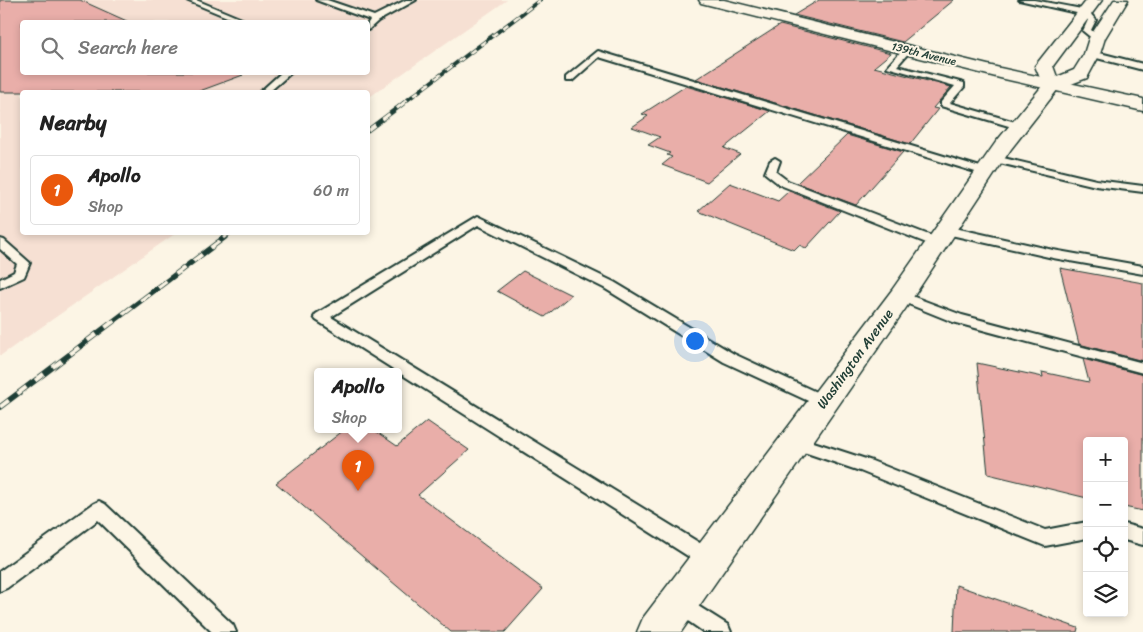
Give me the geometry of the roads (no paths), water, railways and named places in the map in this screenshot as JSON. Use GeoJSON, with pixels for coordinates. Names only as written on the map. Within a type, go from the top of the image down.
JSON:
{"type":"FeatureCollection","features":[{"type":"Feature","properties":{"kind":"main road","name":"139th Avenue"},"geometry":{"type":"LineString","coordinates":[[706,0],[1052,85],[1143,105]]}},
{"type":"Feature","properties":{"kind":"main road","name":"Washington Avenue"},"geometry":{"type":"LineString","coordinates":[[667,617],[901,296],[1019,126],[1052,85],[1080,74],[1121,0]]}},
{"type":"Feature","properties":{"kind":"main road"},"geometry":{"type":"LineString","coordinates":[[1052,85],[1044,66],[1090,6]]}},
{"type":"Feature","properties":{"kind":"lane"},"geometry":{"type":"LineString","coordinates":[[190,0],[240,20]]}},
{"type":"Feature","properties":{"kind":"lane"},"geometry":{"type":"LineString","coordinates":[[320,0],[375,19]]}},
{"type":"Feature","properties":{"kind":"lane"},"geometry":{"type":"LineString","coordinates":[[370,25],[375,19],[412,0]]}},
{"type":"Feature","properties":{"kind":"lane"},"geometry":{"type":"LineString","coordinates":[[1022,0],[1090,6],[1092,20],[1087,31],[1095,46],[1143,67]]}},
{"type":"Feature","properties":{"kind":"lane"},"geometry":{"type":"LineString","coordinates":[[907,50],[891,67],[962,85],[944,104],[1019,126]]}},
{"type":"Feature","properties":{"kind":"lane"},"geometry":{"type":"LineString","coordinates":[[568,79],[598,54],[990,166],[1143,189]]}},
{"type":"Feature","properties":{"kind":"lane"},"geometry":{"type":"LineString","coordinates":[[266,90],[284,75]]}},
{"type":"Feature","properties":{"kind":"lane"},"geometry":{"type":"LineString","coordinates":[[775,161],[770,173],[784,183],[942,236],[1143,270]]}},
{"type":"Feature","properties":{"kind":"lane"},"geometry":{"type":"LineString","coordinates":[[709,560],[321,317],[478,220],[609,285],[729,358],[824,402]]}},
{"type":"Feature","properties":{"kind":"lane"},"geometry":{"type":"LineString","coordinates":[[0,243],[24,263],[19,274],[0,284]]}},
{"type":"Feature","properties":{"kind":"lane"},"geometry":{"type":"LineString","coordinates":[[901,296],[958,319],[1143,368]]}},
{"type":"Feature","properties":{"kind":"lane"},"geometry":{"type":"LineString","coordinates":[[795,442],[866,466],[1045,538],[1083,531]]}},
{"type":"Feature","properties":{"kind":"lane"},"geometry":{"type":"LineString","coordinates":[[0,582],[99,509],[226,632]]}},
{"type":"Feature","properties":{"kind":"lane"},"geometry":{"type":"LineString","coordinates":[[1128,533],[1143,536]]}},
{"type":"Feature","properties":{"kind":"lane"},"geometry":{"type":"LineString","coordinates":[[667,617],[721,632]]}},
{"type":"Feature","properties":{"kind":"railway"},"geometry":{"type":"LineString","coordinates":[[402,104],[540,0]]}},
{"type":"Feature","properties":{"kind":"railway"},"geometry":{"type":"LineString","coordinates":[[370,128],[404,103]]}},
{"type":"Feature","properties":{"kind":"railway"},"geometry":{"type":"LineString","coordinates":[[223,238],[227,235]]}},
{"type":"Feature","properties":{"kind":"railway"},"geometry":{"type":"LineString","coordinates":[[0,407],[225,237]]}},
{"type":"Feature","properties":{"kind":"place","name":"Apollo"},"geometry":{"type":"Point","coordinates":[358,491]}}]}
